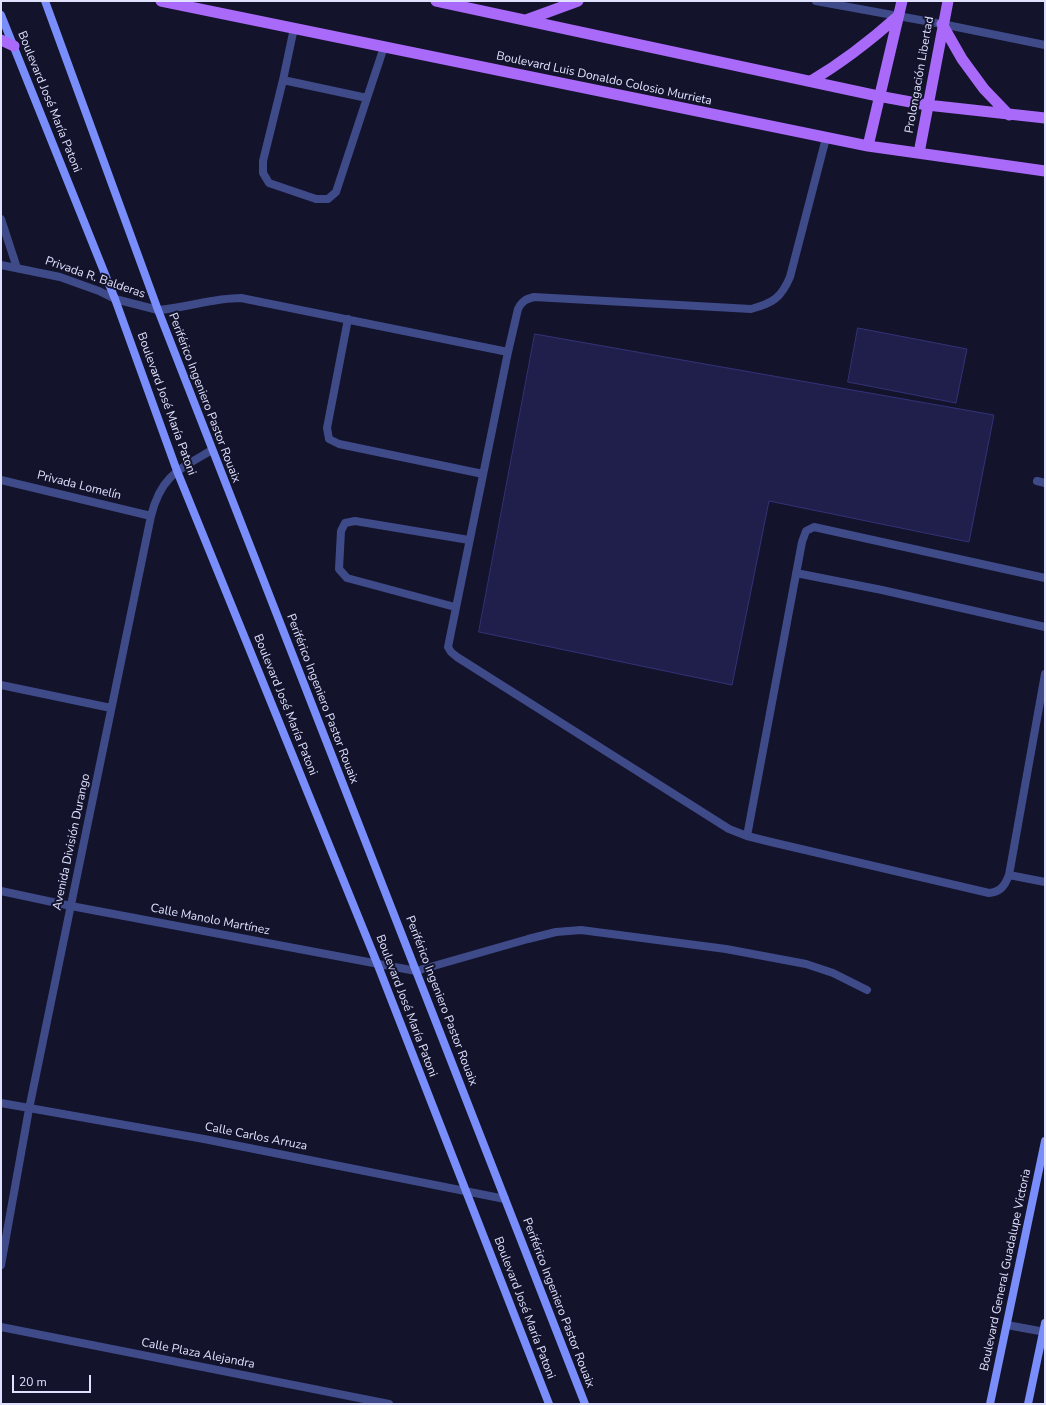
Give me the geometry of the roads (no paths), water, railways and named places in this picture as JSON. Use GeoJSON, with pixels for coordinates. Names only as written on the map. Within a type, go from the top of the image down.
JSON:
{"type":"FeatureCollection","features":[{"type":"Feature","properties":{"kind":"main road","name":"Periférico Ingeniero Pastor Rouaix"},"geometry":{"type":"LineString","coordinates":[[45,1],[158,310],[585,1404]]}},
{"type":"Feature","properties":{"kind":"main road","name":"Boulevard Luis Donaldo Colosio Murrieta"},"geometry":{"type":"LineString","coordinates":[[161,1],[826,138],[868,146],[1045,171]]}},
{"type":"Feature","properties":{"kind":"main road"},"geometry":{"type":"LineString","coordinates":[[436,1],[878,96],[927,105],[1045,118]]}},
{"type":"Feature","properties":{"kind":"main road"},"geometry":{"type":"LineString","coordinates":[[526,20],[578,1]]}},
{"type":"Feature","properties":{"kind":"main road"},"geometry":{"type":"LineString","coordinates":[[868,146],[878,96],[902,1]]}},
{"type":"Feature","properties":{"kind":"main road","name":"Prolongación Libertad"},"geometry":{"type":"LineString","coordinates":[[919,153],[942,24],[948,1]]}},
{"type":"Feature","properties":{"kind":"main road","name":"Boulevard José María Patoni"},"geometry":{"type":"LineString","coordinates":[[1,15],[115,299],[177,471],[377,963],[549,1404]]}},
{"type":"Feature","properties":{"kind":"main road"},"geometry":{"type":"LineString","coordinates":[[811,81],[837,66],[866,45],[898,16]]}},
{"type":"Feature","properties":{"kind":"main road"},"geometry":{"type":"LineString","coordinates":[[942,24],[962,59],[984,89],[1009,115]]}},
{"type":"Feature","properties":{"kind":"main road"},"geometry":{"type":"LineString","coordinates":[[1,40],[14,46]]}},
{"type":"Feature","properties":{"kind":"main road","name":"Boulevard General Guadalupe Victoria"},"geometry":{"type":"LineString","coordinates":[[990,1404],[1045,1144]]}},
{"type":"Feature","properties":{"kind":"main road"},"geometry":{"type":"LineString","coordinates":[[1028,1404],[1045,1322]]}},
{"type":"Feature","properties":{"kind":"street"},"geometry":{"type":"LineString","coordinates":[[816,1],[1045,45]]}},
{"type":"Feature","properties":{"kind":"street"},"geometry":{"type":"LineString","coordinates":[[294,28],[264,161],[263,173],[269,183],[316,199],[328,199],[336,192],[384,47]]}},
{"type":"Feature","properties":{"kind":"street"},"geometry":{"type":"LineString","coordinates":[[283,80],[366,98]]}},
{"type":"Feature","properties":{"kind":"street"},"geometry":{"type":"LineString","coordinates":[[826,138],[790,277],[784,291],[776,299],[766,305],[751,309],[534,296],[526,299],[518,309],[448,640],[448,647],[451,652],[729,829],[747,836],[989,893],[995,893],[1002,889],[1009,874],[1045,674]]}},
{"type":"Feature","properties":{"kind":"street"},"geometry":{"type":"LineString","coordinates":[[1,220],[17,268]]}},
{"type":"Feature","properties":{"kind":"street","name":"Privada R. Balderas"},"geometry":{"type":"LineString","coordinates":[[1,265],[60,277],[99,291],[115,299],[158,310],[175,309],[219,299],[241,298],[508,352]]}},
{"type":"Feature","properties":{"kind":"street"},"geometry":{"type":"LineString","coordinates":[[348,319],[327,428],[327,434],[333,442],[483,474]]}},
{"type":"Feature","properties":{"kind":"street","name":"Avenida División Durango"},"geometry":{"type":"LineString","coordinates":[[1,1265],[29,1109],[155,499],[162,486],[177,471],[212,450]]}},
{"type":"Feature","properties":{"kind":"street","name":"Privada Lomelín"},"geometry":{"type":"LineString","coordinates":[[1,480],[151,516]]}},
{"type":"Feature","properties":{"kind":"street"},"geometry":{"type":"LineString","coordinates":[[455,607],[347,578],[339,569],[341,531],[345,523],[354,521],[469,540]]}},
{"type":"Feature","properties":{"kind":"street"},"geometry":{"type":"LineString","coordinates":[[747,836],[796,572],[802,542],[806,531],[814,527],[1045,578]]}},
{"type":"Feature","properties":{"kind":"street"},"geometry":{"type":"LineString","coordinates":[[796,572],[1045,627]]}},
{"type":"Feature","properties":{"kind":"street"},"geometry":{"type":"LineString","coordinates":[[1,685],[111,708]]}},
{"type":"Feature","properties":{"kind":"street"},"geometry":{"type":"LineString","coordinates":[[1009,874],[1045,882]]}},
{"type":"Feature","properties":{"kind":"street","name":"Calle Manolo Martínez"},"geometry":{"type":"LineString","coordinates":[[1,891],[71,906],[416,971]]}},
{"type":"Feature","properties":{"kind":"street"},"geometry":{"type":"LineString","coordinates":[[416,971],[556,932],[581,930],[726,948],[785,960],[832,973],[867,990]]}},
{"type":"Feature","properties":{"kind":"street","name":"Calle Carlos Arruza"},"geometry":{"type":"LineString","coordinates":[[1,1103],[204,1139],[505,1199]]}},
{"type":"Feature","properties":{"kind":"street"},"geometry":{"type":"LineString","coordinates":[[1007,1325],[1044,1332]]}},
{"type":"Feature","properties":{"kind":"street","name":"Calle Plaza Alejandra"},"geometry":{"type":"LineString","coordinates":[[1,1327],[390,1404]]}}]}
